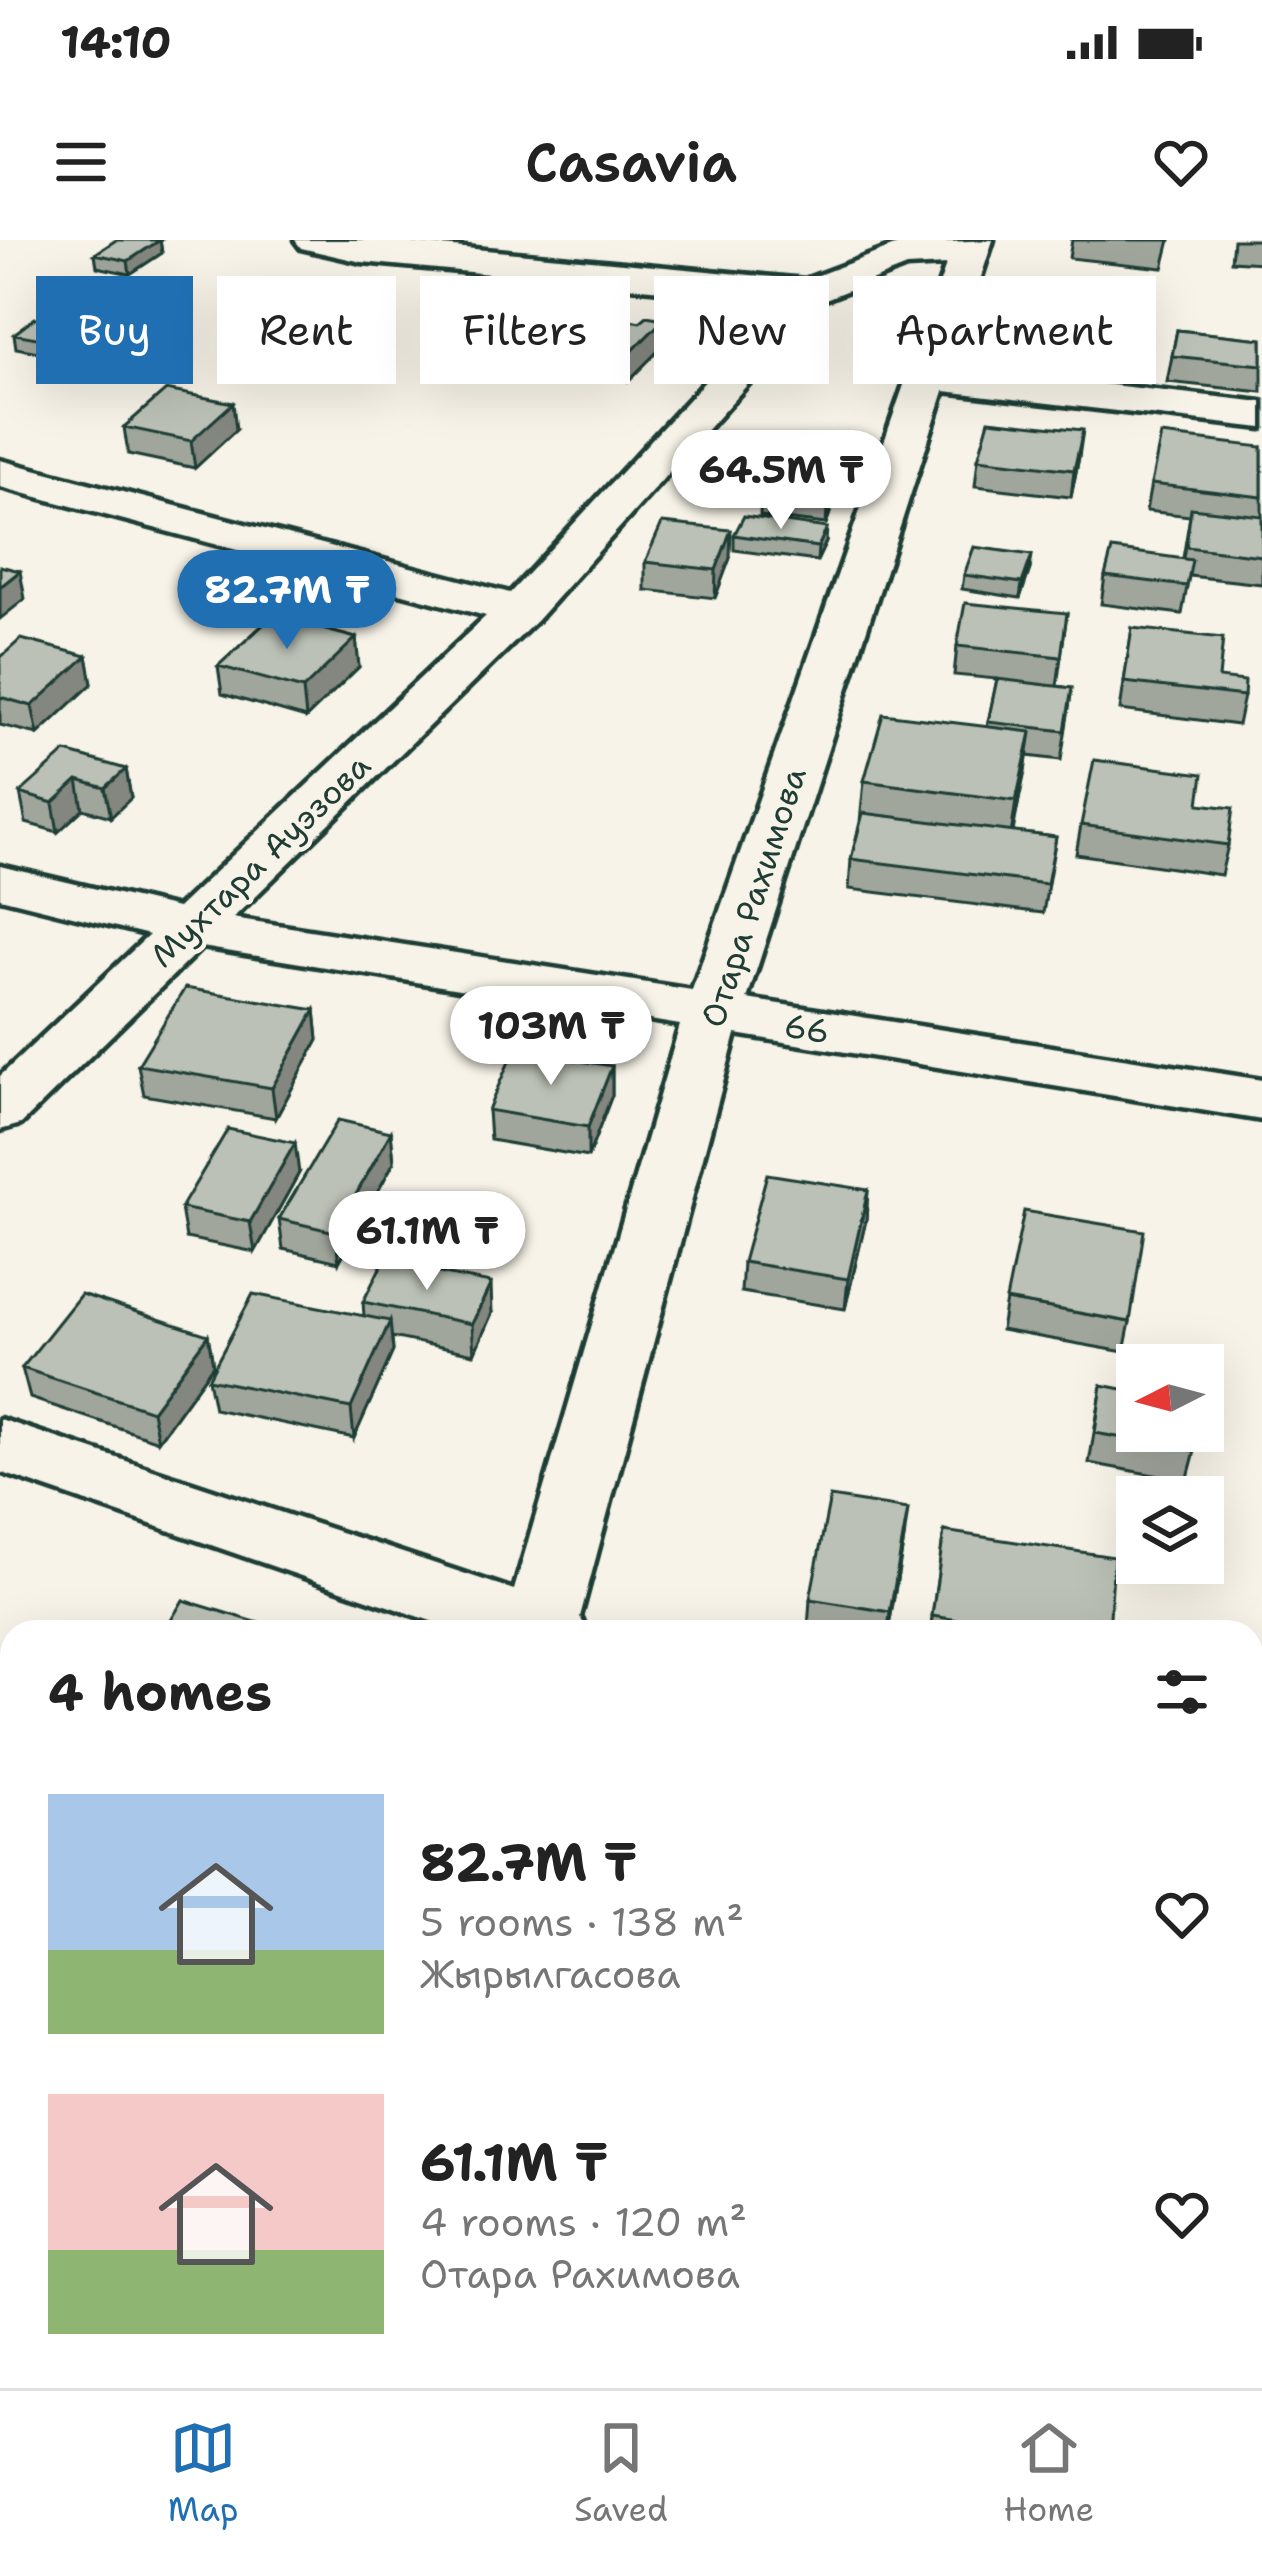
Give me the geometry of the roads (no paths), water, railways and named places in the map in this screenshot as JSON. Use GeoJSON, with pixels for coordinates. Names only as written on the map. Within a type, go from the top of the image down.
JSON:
{"type":"FeatureCollection","features":[{"type":"Feature","properties":{"kind":"street"},"geometry":{"type":"LineString","coordinates":[[314,240],[362,250],[654,277]]}},
{"type":"Feature","properties":{"kind":"street"},"geometry":{"type":"LineString","coordinates":[[829,284],[900,256],[972,246]]}},
{"type":"Feature","properties":{"kind":"street","name":"Отара Рахимова"},"geometry":{"type":"LineString","coordinates":[[962,276],[972,246]]}},
{"type":"Feature","properties":{"kind":"street","name":"Мухтара Ауэзова"},"geometry":{"type":"LineString","coordinates":[[0,1110],[520,610],[725,384]]}},
{"type":"Feature","properties":{"kind":"street","name":"Отара Рахимова"},"geometry":{"type":"LineString","coordinates":[[547,1620],[713,1013],[925,384]]}},
{"type":"Feature","properties":{"kind":"street"},"geometry":{"type":"LineString","coordinates":[[989,384],[1262,415]]}},
{"type":"Feature","properties":{"kind":"street"},"geometry":{"type":"LineString","coordinates":[[0,473],[520,610]]}},
{"type":"Feature","properties":{"kind":"street","name":"66"},"geometry":{"type":"LineString","coordinates":[[0,882],[189,928],[1262,1100]]}},
{"type":"Feature","properties":{"kind":"street"},"geometry":{"type":"LineString","coordinates":[[0,1444],[512,1620]]}}]}
